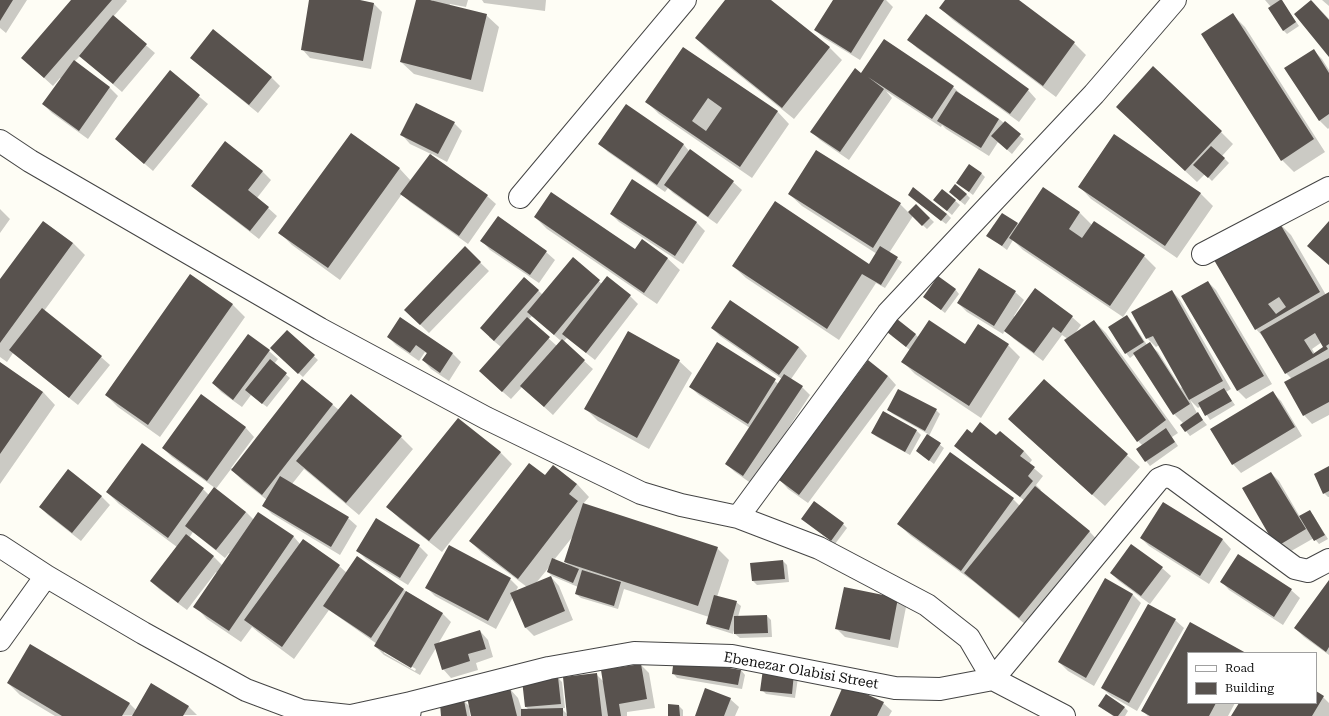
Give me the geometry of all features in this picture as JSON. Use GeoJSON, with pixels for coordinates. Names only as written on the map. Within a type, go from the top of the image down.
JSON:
{"type":"FeatureCollection","features":[{"type":"Feature","properties":{"kind":"street"},"geometry":{"type":"LineString","coordinates":[[520,197],[686,0]]}},
{"type":"Feature","properties":{"kind":"street"},"geometry":{"type":"LineString","coordinates":[[738,517],[888,313],[1094,94],[1175,0]]}},
{"type":"Feature","properties":{"kind":"street"},"geometry":{"type":"LineString","coordinates":[[0,141],[30,161],[320,329],[486,418],[641,493],[681,505],[738,517],[819,548],[927,605],[968,638],[993,679],[1064,716]]}},
{"type":"Feature","properties":{"kind":"street"},"geometry":{"type":"LineString","coordinates":[[1203,254],[1329,188]]}},
{"type":"Feature","properties":{"kind":"street"},"geometry":{"type":"LineString","coordinates":[[993,679],[1159,479],[1166,476],[1173,478],[1295,568],[1308,570],[1329,560]]}},
{"type":"Feature","properties":{"kind":"street","name":"Ebenezar Olabisi Street"},"geometry":{"type":"LineString","coordinates":[[0,546],[46,576],[143,633],[246,690],[302,710],[350,716],[410,710],[550,668],[634,653],[732,656],[895,688],[940,689],[993,679]]}},
{"type":"Feature","properties":{"kind":"street"},"geometry":{"type":"LineString","coordinates":[[0,640],[46,576]]}},
{"type":"Feature","properties":{"kind":"building"},"geometry":{"type":"Polygon","coordinates":[[[0,0],[13,0],[0,21],[0,0]]]}},
{"type":"Feature","properties":{"kind":"building"},"geometry":{"type":"Polygon","coordinates":[[[71,0],[112,0],[44,78],[21,58],[71,0]]]}},
{"type":"Feature","properties":{"kind":"building"},"geometry":{"type":"Polygon","coordinates":[[[309,0],[360,0],[374,3],[363,61],[301,50],[309,0]]]}},
{"type":"Feature","properties":{"kind":"building"},"geometry":{"type":"Polygon","coordinates":[[[416,0],[430,0],[487,14],[471,80],[400,62],[416,0]]]}},
{"type":"Feature","properties":{"kind":"building"},"geometry":{"type":"Polygon","coordinates":[[[725,0],[771,0],[830,47],[782,108],[695,38],[725,0]]]}},
{"type":"Feature","properties":{"kind":"building"},"geometry":{"type":"Polygon","coordinates":[[[833,0],[884,0],[851,53],[814,30],[833,0]]]}},
{"type":"Feature","properties":{"kind":"building"},"geometry":{"type":"Polygon","coordinates":[[[945,0],[1019,0],[1075,42],[1043,86],[939,8],[945,0]]]}},
{"type":"Feature","properties":{"kind":"building"},"geometry":{"type":"Polygon","coordinates":[[[1282,0],[1296,22],[1283,31],[1268,8],[1282,0]]]}},
{"type":"Feature","properties":{"kind":"building"},"geometry":{"type":"Polygon","coordinates":[[[1311,0],[1329,20],[1329,57],[1294,14],[1311,0]]]}},
{"type":"Feature","properties":{"kind":"building"},"geometry":{"type":"Polygon","coordinates":[[[1233,13],[1314,139],[1281,161],[1201,34],[1233,13]]]}},
{"type":"Feature","properties":{"kind":"building"},"geometry":{"type":"Polygon","coordinates":[[[926,14],[1029,89],[1010,114],[907,40],[926,14]]]}},
{"type":"Feature","properties":{"kind":"building"},"geometry":{"type":"Polygon","coordinates":[[[113,15],[147,44],[113,84],[79,56],[113,15]]]}},
{"type":"Feature","properties":{"kind":"building"},"geometry":{"type":"Polygon","coordinates":[[[213,29],[272,77],[249,105],[190,58],[213,29]]]}},
{"type":"Feature","properties":{"kind":"building"},"geometry":{"type":"Polygon","coordinates":[[[884,39],[954,86],[932,119],[868,77],[884,89],[840,152],[810,132],[855,68],[861,73],[884,39]]]}},
{"type":"Feature","properties":{"kind":"building"},"geometry":{"type":"Polygon","coordinates":[[[683,47],[778,111],[740,167],[645,102],[683,47]],[[708,98],[692,121],[706,131],[722,108],[708,98]]]}},
{"type":"Feature","properties":{"kind":"building"},"geometry":{"type":"Polygon","coordinates":[[[1314,49],[1329,73],[1329,114],[1319,121],[1284,68],[1314,49]]]}},
{"type":"Feature","properties":{"kind":"building"},"geometry":{"type":"Polygon","coordinates":[[[74,60],[110,87],[79,131],[42,104],[74,60]]]}},
{"type":"Feature","properties":{"kind":"building"},"geometry":{"type":"Polygon","coordinates":[[[1153,66],[1222,131],[1185,171],[1116,107],[1153,66]]]}},
{"type":"Feature","properties":{"kind":"building"},"geometry":{"type":"Polygon","coordinates":[[[170,70],[200,95],[144,164],[115,139],[170,70]]]}},
{"type":"Feature","properties":{"kind":"building"},"geometry":{"type":"Polygon","coordinates":[[[956,91],[999,119],[981,148],[937,121],[956,91]]]}},
{"type":"Feature","properties":{"kind":"building"},"geometry":{"type":"Polygon","coordinates":[[[416,103],[455,122],[438,154],[400,135],[416,103]]]}},
{"type":"Feature","properties":{"kind":"building"},"geometry":{"type":"Polygon","coordinates":[[[626,104],[684,144],[657,185],[598,144],[626,104]]]}},
{"type":"Feature","properties":{"kind":"building"},"geometry":{"type":"Polygon","coordinates":[[[1005,121],[1021,134],[1007,150],[991,136],[1005,121]]]}},
{"type":"Feature","properties":{"kind":"building"},"geometry":{"type":"Polygon","coordinates":[[[351,133],[400,168],[328,268],[278,233],[351,133]]]}},
{"type":"Feature","properties":{"kind":"building"},"geometry":{"type":"Polygon","coordinates":[[[1114,134],[1201,193],[1165,246],[1078,187],[1114,134]]]}},
{"type":"Feature","properties":{"kind":"building"},"geometry":{"type":"Polygon","coordinates":[[[225,141],[263,171],[248,190],[269,207],[250,231],[191,186],[225,141]]]}},
{"type":"Feature","properties":{"kind":"building"},"geometry":{"type":"Polygon","coordinates":[[[1211,146],[1225,158],[1208,178],[1193,165],[1211,146]]]}},
{"type":"Feature","properties":{"kind":"building"},"geometry":{"type":"Polygon","coordinates":[[[690,149],[734,181],[708,217],[664,185],[690,149]]]}},
{"type":"Feature","properties":{"kind":"building"},"geometry":{"type":"Polygon","coordinates":[[[816,150],[901,203],[873,248],[788,194],[816,150]]]}},
{"type":"Feature","properties":{"kind":"building"},"geometry":{"type":"Polygon","coordinates":[[[430,154],[488,195],[459,236],[400,194],[430,154]]]}},
{"type":"Feature","properties":{"kind":"building"},"geometry":{"type":"Polygon","coordinates":[[[969,164],[982,173],[969,192],[956,183],[969,164]]]}},
{"type":"Feature","properties":{"kind":"building"},"geometry":{"type":"Polygon","coordinates":[[[632,179],[697,222],[675,256],[610,214],[632,179]]]}},
{"type":"Feature","properties":{"kind":"building"},"geometry":{"type":"Polygon","coordinates":[[[955,184],[967,194],[960,201],[949,192],[955,184]]]}},
{"type":"Feature","properties":{"kind":"building"},"geometry":{"type":"Polygon","coordinates":[[[913,187],[947,214],[941,221],[908,195],[913,187]]]}},
{"type":"Feature","properties":{"kind":"building"},"geometry":{"type":"Polygon","coordinates":[[[1043,187],[1080,212],[1069,229],[1082,238],[1094,221],[1145,255],[1110,306],[1009,238],[1043,187]]]}},
{"type":"Feature","properties":{"kind":"building"},"geometry":{"type":"Polygon","coordinates":[[[942,189],[956,200],[947,211],[933,200],[942,189]]]}},
{"type":"Feature","properties":{"kind":"building"},"geometry":{"type":"Polygon","coordinates":[[[551,192],[635,249],[642,239],[668,258],[644,293],[534,217],[551,192]]]}},
{"type":"Feature","properties":{"kind":"building"},"geometry":{"type":"Polygon","coordinates":[[[775,201],[869,264],[880,246],[898,257],[881,285],[862,274],[827,329],[732,266],[775,201]]]}},
{"type":"Feature","properties":{"kind":"building"},"geometry":{"type":"Polygon","coordinates":[[[916,204],[930,218],[922,226],[908,212],[916,204]]]}},
{"type":"Feature","properties":{"kind":"building"},"geometry":{"type":"Polygon","coordinates":[[[1002,213],[1018,223],[1002,246],[986,236],[1002,213]]]}},
{"type":"Feature","properties":{"kind":"building"},"geometry":{"type":"Polygon","coordinates":[[[498,216],[547,251],[530,275],[480,241],[498,216]]]}},
{"type":"Feature","properties":{"kind":"building"},"geometry":{"type":"Polygon","coordinates":[[[43,221],[73,243],[0,343],[0,279],[43,221]]]}},
{"type":"Feature","properties":{"kind":"building"},"geometry":{"type":"Polygon","coordinates":[[[1329,221],[1329,265],[1307,246],[1329,221]]]}},
{"type":"Feature","properties":{"kind":"building"},"geometry":{"type":"Polygon","coordinates":[[[1279,222],[1320,292],[1255,330],[1214,260],[1279,222]],[[1279,297],[1268,304],[1276,314],[1286,307],[1279,297]]]}},
{"type":"Feature","properties":{"kind":"building"},"geometry":{"type":"Polygon","coordinates":[[[465,246],[481,262],[420,325],[404,310],[465,246]]]}},
{"type":"Feature","properties":{"kind":"building"},"geometry":{"type":"Polygon","coordinates":[[[573,257],[600,280],[554,335],[527,312],[573,257]]]}},
{"type":"Feature","properties":{"kind":"building"},"geometry":{"type":"Polygon","coordinates":[[[979,268],[1016,291],[994,326],[957,303],[979,268]]]}},
{"type":"Feature","properties":{"kind":"building"},"geometry":{"type":"Polygon","coordinates":[[[190,274],[233,304],[148,425],[105,395],[190,274]]]}},
{"type":"Feature","properties":{"kind":"building"},"geometry":{"type":"Polygon","coordinates":[[[607,276],[631,295],[586,353],[562,334],[607,276]]]}},
{"type":"Feature","properties":{"kind":"building"},"geometry":{"type":"Polygon","coordinates":[[[938,276],[956,289],[941,310],[923,297],[938,276]]]}},
{"type":"Feature","properties":{"kind":"building"},"geometry":{"type":"Polygon","coordinates":[[[524,277],[539,290],[494,341],[480,328],[524,277]]]}},
{"type":"Feature","properties":{"kind":"building"},"geometry":{"type":"Polygon","coordinates":[[[1208,281],[1264,376],[1237,391],[1181,296],[1208,281]]]}},
{"type":"Feature","properties":{"kind":"building"},"geometry":{"type":"Polygon","coordinates":[[[1035,288],[1073,316],[1061,333],[1053,327],[1034,353],[1004,331],[1035,288]]]}},
{"type":"Feature","properties":{"kind":"building"},"geometry":{"type":"Polygon","coordinates":[[[1172,290],[1223,381],[1189,400],[1153,336],[1146,339],[1131,312],[1172,290]]]}},
{"type":"Feature","properties":{"kind":"building"},"geometry":{"type":"Polygon","coordinates":[[[1329,292],[1329,344],[1326,346],[1328,349],[1285,374],[1260,332],[1329,292]],[[1315,333],[1304,340],[1313,354],[1323,347],[1315,333]]]}},
{"type":"Feature","properties":{"kind":"building"},"geometry":{"type":"Polygon","coordinates":[[[730,300],[799,347],[779,375],[711,328],[730,300]]]}},
{"type":"Feature","properties":{"kind":"building"},"geometry":{"type":"Polygon","coordinates":[[[42,308],[102,356],[69,398],[9,350],[42,308]]]}},
{"type":"Feature","properties":{"kind":"building"},"geometry":{"type":"Polygon","coordinates":[[[1127,315],[1144,342],[1125,354],[1108,327],[1127,315]]]}},
{"type":"Feature","properties":{"kind":"building"},"geometry":{"type":"Polygon","coordinates":[[[400,317],[453,353],[440,373],[422,360],[427,353],[416,345],[410,353],[387,337],[400,317]]]}},
{"type":"Feature","properties":{"kind":"building"},"geometry":{"type":"Polygon","coordinates":[[[527,317],[550,337],[502,392],[479,371],[527,317]]]}},
{"type":"Feature","properties":{"kind":"building"},"geometry":{"type":"Polygon","coordinates":[[[897,319],[916,334],[906,347],[887,332],[897,319]]]}},
{"type":"Feature","properties":{"kind":"building"},"geometry":{"type":"Polygon","coordinates":[[[929,320],[965,344],[978,324],[1009,344],[969,406],[901,362],[929,320]]]}},
{"type":"Feature","properties":{"kind":"building"},"geometry":{"type":"Polygon","coordinates":[[[1094,320],[1166,420],[1137,442],[1064,340],[1094,320]]]}},
{"type":"Feature","properties":{"kind":"building"},"geometry":{"type":"Polygon","coordinates":[[[287,330],[315,355],[298,374],[270,348],[287,330]]]}},
{"type":"Feature","properties":{"kind":"building"},"geometry":{"type":"Polygon","coordinates":[[[628,331],[680,360],[637,438],[584,409],[628,331]]]}},
{"type":"Feature","properties":{"kind":"building"},"geometry":{"type":"Polygon","coordinates":[[[248,334],[270,350],[233,400],[212,383],[248,334]]]}},
{"type":"Feature","properties":{"kind":"building"},"geometry":{"type":"Polygon","coordinates":[[[562,339],[585,360],[544,407],[520,386],[562,339]]]}},
{"type":"Feature","properties":{"kind":"building"},"geometry":{"type":"Polygon","coordinates":[[[717,342],[776,379],[748,424],[689,387],[717,342]]]}},
{"type":"Feature","properties":{"kind":"building"},"geometry":{"type":"Polygon","coordinates":[[[1150,342],[1190,404],[1173,415],[1133,353],[1150,342]]]}},
{"type":"Feature","properties":{"kind":"building"},"geometry":{"type":"Polygon","coordinates":[[[1329,358],[1329,402],[1303,416],[1284,382],[1329,358]]]}},
{"type":"Feature","properties":{"kind":"building"},"geometry":{"type":"Polygon","coordinates":[[[270,359],[287,373],[262,404],[245,390],[270,359]]]}},
{"type":"Feature","properties":{"kind":"building"},"geometry":{"type":"Polygon","coordinates":[[[868,360],[888,376],[799,495],[779,480],[868,360]]]}},
{"type":"Feature","properties":{"kind":"building"},"geometry":{"type":"Polygon","coordinates":[[[0,362],[43,392],[0,454],[0,362]]]}},
{"type":"Feature","properties":{"kind":"building"},"geometry":{"type":"Polygon","coordinates":[[[784,374],[803,386],[743,476],[725,464],[784,374]]]}},
{"type":"Feature","properties":{"kind":"building"},"geometry":{"type":"Polygon","coordinates":[[[302,379],[333,404],[262,495],[231,470],[302,379]]]}},
{"type":"Feature","properties":{"kind":"building"},"geometry":{"type":"Polygon","coordinates":[[[1044,379],[1128,454],[1092,495],[1008,419],[1044,379]]]}},
{"type":"Feature","properties":{"kind":"building"},"geometry":{"type":"Polygon","coordinates":[[[1224,388],[1232,401],[1205,416],[1198,403],[1224,388]]]}},
{"type":"Feature","properties":{"kind":"building"},"geometry":{"type":"Polygon","coordinates":[[[898,389],[937,409],[925,431],[887,410],[898,389]]]}},
{"type":"Feature","properties":{"kind":"building"},"geometry":{"type":"Polygon","coordinates":[[[1273,391],[1295,427],[1232,465],[1210,429],[1273,391]]]}},
{"type":"Feature","properties":{"kind":"building"},"geometry":{"type":"Polygon","coordinates":[[[201,394],[246,427],[207,481],[162,448],[201,394]]]}},
{"type":"Feature","properties":{"kind":"building"},"geometry":{"type":"Polygon","coordinates":[[[351,394],[402,436],[346,503],[296,461],[351,394]]]}},
{"type":"Feature","properties":{"kind":"building"},"geometry":{"type":"Polygon","coordinates":[[[883,411],[917,430],[905,452],[871,433],[883,411]]]}},
{"type":"Feature","properties":{"kind":"building"},"geometry":{"type":"Polygon","coordinates":[[[1198,412],[1203,420],[1185,432],[1180,425],[1198,412]]]}},
{"type":"Feature","properties":{"kind":"building"},"geometry":{"type":"Polygon","coordinates":[[[458,418],[501,452],[429,541],[386,507],[458,418]]]}},
{"type":"Feature","properties":{"kind":"building"},"geometry":{"type":"Polygon","coordinates":[[[980,422],[996,435],[1000,431],[1024,451],[1020,456],[1035,467],[1028,476],[1033,481],[1020,497],[954,446],[967,429],[972,433],[980,422]]]}},
{"type":"Feature","properties":{"kind":"building"},"geometry":{"type":"Polygon","coordinates":[[[1166,428],[1175,442],[1145,462],[1136,449],[1166,428]]]}},
{"type":"Feature","properties":{"kind":"building"},"geometry":{"type":"Polygon","coordinates":[[[927,434],[941,443],[929,461],[916,451],[927,434]]]}},
{"type":"Feature","properties":{"kind":"building"},"geometry":{"type":"Polygon","coordinates":[[[142,443],[204,488],[168,538],[106,492],[142,443]]]}},
{"type":"Feature","properties":{"kind":"building"},"geometry":{"type":"Polygon","coordinates":[[[950,452],[1014,498],[961,571],[897,524],[950,452]]]}},
{"type":"Feature","properties":{"kind":"building"},"geometry":{"type":"Polygon","coordinates":[[[529,463],[545,475],[553,465],[577,484],[569,494],[578,501],[518,579],[469,541],[529,463]]]}},
{"type":"Feature","properties":{"kind":"building"},"geometry":{"type":"Polygon","coordinates":[[[1329,466],[1329,491],[1323,494],[1314,474],[1329,466]]]}},
{"type":"Feature","properties":{"kind":"building"},"geometry":{"type":"Polygon","coordinates":[[[68,469],[102,496],[72,533],[39,507],[68,469]]]}},
{"type":"Feature","properties":{"kind":"building"},"geometry":{"type":"Polygon","coordinates":[[[1271,472],[1306,529],[1276,547],[1242,488],[1271,472]]]}},
{"type":"Feature","properties":{"kind":"building"},"geometry":{"type":"Polygon","coordinates":[[[280,476],[349,517],[331,547],[262,506],[280,476]]]}},
{"type":"Feature","properties":{"kind":"building"},"geometry":{"type":"Polygon","coordinates":[[[1035,486],[1090,531],[1019,618],[964,573],[1035,486]]]}},
{"type":"Feature","properties":{"kind":"building"},"geometry":{"type":"Polygon","coordinates":[[[214,487],[246,512],[216,550],[185,526],[214,487]]]}},
{"type":"Feature","properties":{"kind":"building"},"geometry":{"type":"Polygon","coordinates":[[[814,501],[844,523],[831,541],[801,519],[814,501]]]}},
{"type":"Feature","properties":{"kind":"building"},"geometry":{"type":"Polygon","coordinates":[[[1163,502],[1223,539],[1200,576],[1140,538],[1163,502]]]}},
{"type":"Feature","properties":{"kind":"building"},"geometry":{"type":"Polygon","coordinates":[[[583,503],[718,547],[698,606],[564,562],[583,503]]]}},
{"type":"Feature","properties":{"kind":"building"},"geometry":{"type":"Polygon","coordinates":[[[1310,510],[1325,535],[1314,541],[1299,516],[1310,510]]]}},
{"type":"Feature","properties":{"kind":"building"},"geometry":{"type":"Polygon","coordinates":[[[258,512],[294,536],[229,631],[193,607],[258,512]]]}},
{"type":"Feature","properties":{"kind":"building"},"geometry":{"type":"Polygon","coordinates":[[[376,518],[420,545],[400,578],[356,551],[376,518]]]}},
{"type":"Feature","properties":{"kind":"building"},"geometry":{"type":"Polygon","coordinates":[[[186,534],[214,556],[178,603],[150,581],[186,534]]]}},
{"type":"Feature","properties":{"kind":"building"},"geometry":{"type":"Polygon","coordinates":[[[303,539],[340,565],[282,647],[244,620],[303,539]]]}},
{"type":"Feature","properties":{"kind":"building"},"geometry":{"type":"Polygon","coordinates":[[[1131,544],[1163,567],[1141,596],[1110,573],[1131,544]]]}},
{"type":"Feature","properties":{"kind":"building"},"geometry":{"type":"Polygon","coordinates":[[[449,545],[511,578],[488,621],[425,588],[449,545]]]}},
{"type":"Feature","properties":{"kind":"building"},"geometry":{"type":"Polygon","coordinates":[[[1238,554],[1292,589],[1274,617],[1220,582],[1238,554]]]}},
{"type":"Feature","properties":{"kind":"building"},"geometry":{"type":"Polygon","coordinates":[[[357,556],[404,589],[371,638],[323,606],[357,556]]]}},
{"type":"Feature","properties":{"kind":"building"},"geometry":{"type":"Polygon","coordinates":[[[552,558],[579,569],[573,583],[547,572],[552,558]]]}},
{"type":"Feature","properties":{"kind":"building"},"geometry":{"type":"Polygon","coordinates":[[[783,560],[785,579],[752,581],[750,563],[783,560]]]}},
{"type":"Feature","properties":{"kind":"building"},"geometry":{"type":"Polygon","coordinates":[[[582,570],[621,582],[614,606],[575,594],[582,570]]]}},
{"type":"Feature","properties":{"kind":"building"},"geometry":{"type":"Polygon","coordinates":[[[551,576],[565,611],[525,628],[510,593],[551,576]]]}},
{"type":"Feature","properties":{"kind":"building"},"geometry":{"type":"Polygon","coordinates":[[[1105,578],[1133,594],[1086,678],[1058,662],[1105,578]]]}},
{"type":"Feature","properties":{"kind":"building"},"geometry":{"type":"Polygon","coordinates":[[[1329,580],[1329,647],[1326,652],[1294,628],[1329,580]]]}},
{"type":"Feature","properties":{"kind":"building"},"geometry":{"type":"Polygon","coordinates":[[[844,587],[898,598],[890,640],[835,629],[844,587]]]}},
{"type":"Feature","properties":{"kind":"building"},"geometry":{"type":"Polygon","coordinates":[[[406,591],[443,613],[411,668],[374,646],[406,591]]]}},
{"type":"Feature","properties":{"kind":"building"},"geometry":{"type":"Polygon","coordinates":[[[714,595],[737,601],[729,630],[706,624],[714,595]]]}},
{"type":"Feature","properties":{"kind":"building"},"geometry":{"type":"Polygon","coordinates":[[[1148,604],[1176,619],[1129,703],[1101,688],[1148,604]]]}},
{"type":"Feature","properties":{"kind":"building"},"geometry":{"type":"Polygon","coordinates":[[[767,615],[768,633],[734,634],[734,616],[767,615]]]}},
{"type":"Feature","properties":{"kind":"building"},"geometry":{"type":"Polygon","coordinates":[[[1190,622],[1244,652],[1187,652],[1187,704],[1215,704],[1209,716],[1150,716],[1141,711],[1190,622]]]}},
{"type":"Feature","properties":{"kind":"building"},"geometry":{"type":"Polygon","coordinates":[[[480,630],[486,649],[468,654],[470,661],[442,670],[434,644],[480,630]]]}},
{"type":"Feature","properties":{"kind":"building"},"geometry":{"type":"Polygon","coordinates":[[[30,644],[130,703],[122,716],[62,716],[7,683],[30,644]]]}},
{"type":"Feature","properties":{"kind":"building"},"geometry":{"type":"Polygon","coordinates":[[[674,658],[741,670],[738,685],[672,674],[674,658]]]}},
{"type":"Feature","properties":{"kind":"building"},"geometry":{"type":"Polygon","coordinates":[[[641,664],[647,699],[619,704],[621,716],[608,716],[601,670],[641,664]]]}},
{"type":"Feature","properties":{"kind":"building"},"geometry":{"type":"Polygon","coordinates":[[[763,669],[794,673],[792,694],[760,691],[763,669]]]}},
{"type":"Feature","properties":{"kind":"building"},"geometry":{"type":"Polygon","coordinates":[[[597,673],[602,716],[567,716],[563,677],[597,673]]]}},
{"type":"Feature","properties":{"kind":"building"},"geometry":{"type":"Polygon","coordinates":[[[558,677],[561,704],[525,707],[522,680],[558,677]]]}},
{"type":"Feature","properties":{"kind":"building"},"geometry":{"type":"Polygon","coordinates":[[[151,683],[189,706],[183,716],[132,716],[151,683]]]}},
{"type":"Feature","properties":{"kind":"building"},"geometry":{"type":"Polygon","coordinates":[[[844,684],[884,702],[877,716],[830,716],[844,684]]]}},
{"type":"Feature","properties":{"kind":"building"},"geometry":{"type":"Polygon","coordinates":[[[510,688],[517,716],[471,716],[467,697],[510,688]]]}},
{"type":"Feature","properties":{"kind":"building"},"geometry":{"type":"Polygon","coordinates":[[[705,688],[731,698],[724,716],[695,716],[705,688]]]}},
{"type":"Feature","properties":{"kind":"building"},"geometry":{"type":"Polygon","coordinates":[[[1317,692],[1324,696],[1312,716],[1231,716],[1238,704],[1317,704],[1317,692]]]}},
{"type":"Feature","properties":{"kind":"building"},"geometry":{"type":"Polygon","coordinates":[[[1106,694],[1125,707],[1118,716],[1114,716],[1098,706],[1106,694]]]}},
{"type":"Feature","properties":{"kind":"building"},"geometry":{"type":"Polygon","coordinates":[[[464,700],[467,716],[441,716],[440,704],[464,700]]]}},
{"type":"Feature","properties":{"kind":"building"},"geometry":{"type":"Polygon","coordinates":[[[668,704],[679,705],[680,716],[668,716],[668,704]]]}},
{"type":"Feature","properties":{"kind":"building"},"geometry":{"type":"Polygon","coordinates":[[[563,708],[563,716],[521,716],[521,709],[563,708]]]}}]}
